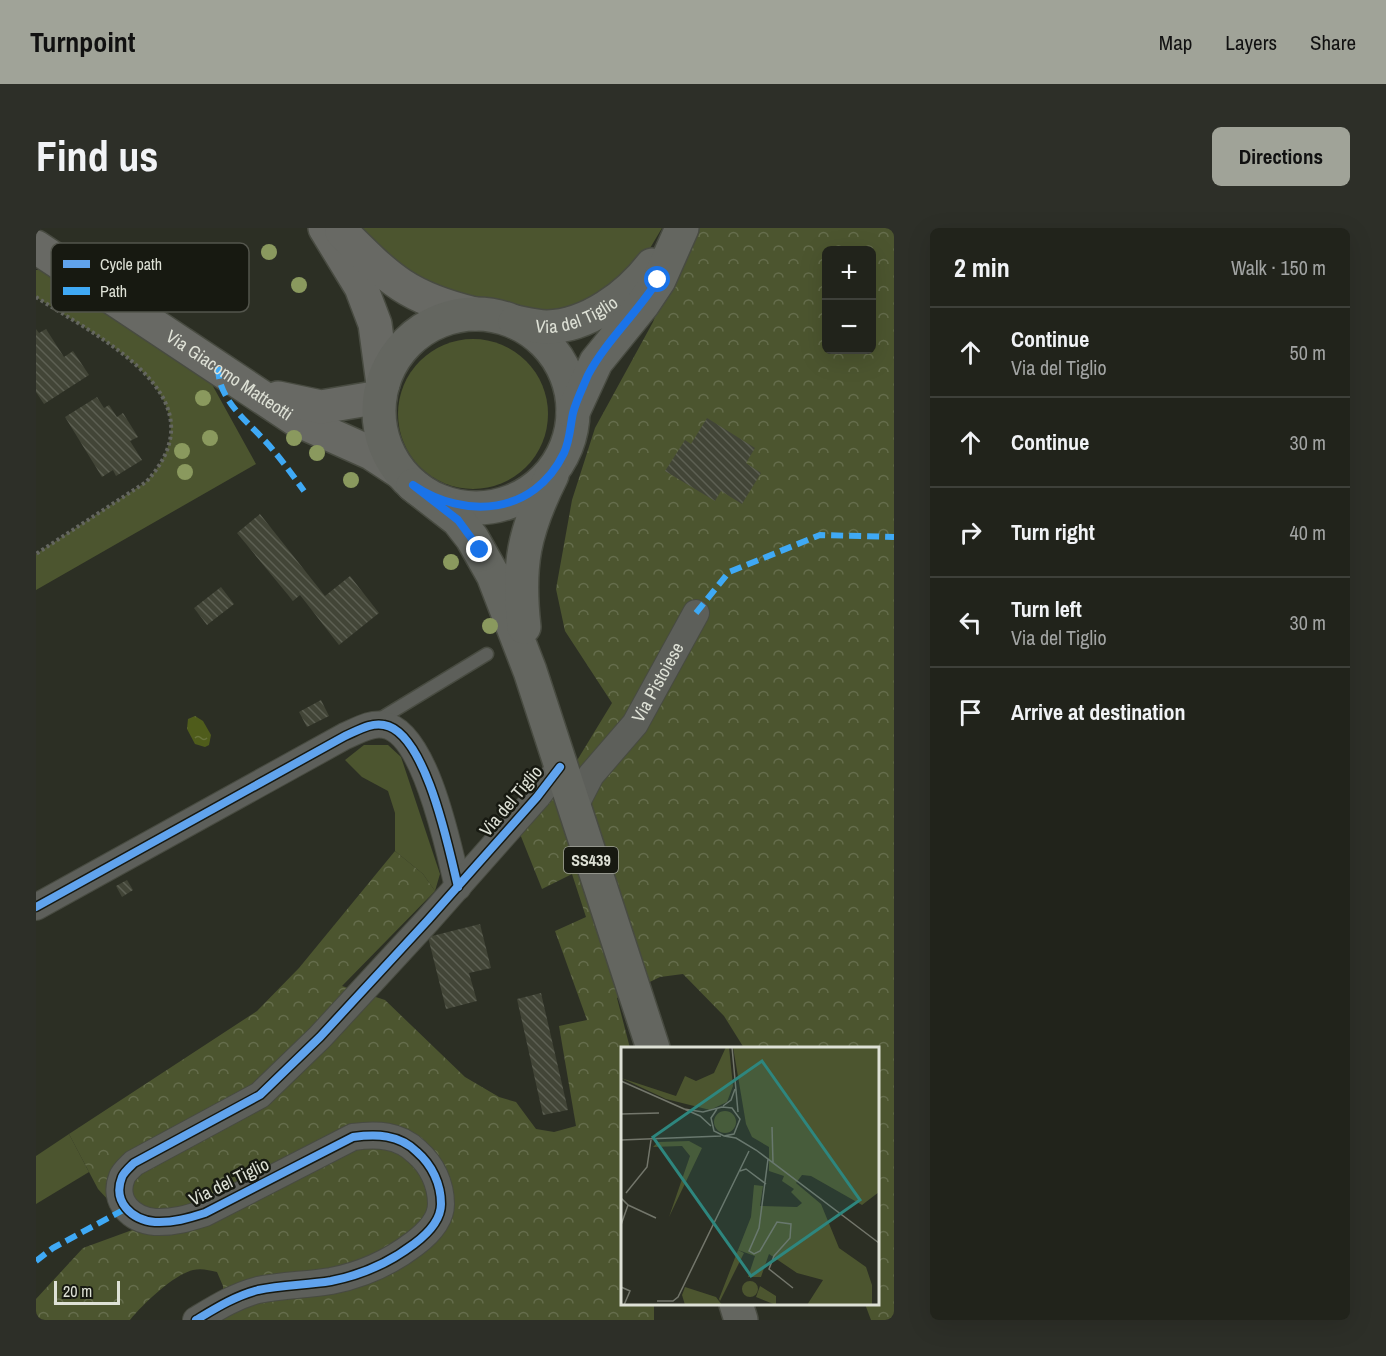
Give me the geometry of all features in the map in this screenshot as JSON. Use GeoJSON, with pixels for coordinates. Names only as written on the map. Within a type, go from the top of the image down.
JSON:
{"type":"FeatureCollection","features":[{"type":"Feature","properties":{"kind":"main road"},"geometry":{"type":"LineString","coordinates":[[325,228],[361,287],[375,324],[381,390],[381,433],[406,478],[445,503],[465,508],[493,507],[525,495],[538,487],[555,468],[570,436],[573,412],[571,392],[560,362],[532,332],[512,321],[443,307],[414,295],[394,282],[338,228]]}},
{"type":"Feature","properties":{"kind":"main road","name":"Via del Tiglio"},"geometry":{"type":"LineString","coordinates":[[512,321],[545,327],[567,325],[599,311],[645,273],[681,228]]}},
{"type":"Feature","properties":{"kind":"main road","name":"Via del Tiglio"},"geometry":{"type":"LineString","coordinates":[[573,412],[596,362],[643,304],[658,280],[681,228]]}},
{"type":"Feature","properties":{"kind":"main road","name":"Via Giacomo Matteotti"},"geometry":{"type":"LineString","coordinates":[[36,247],[51,257]]}},
{"type":"Feature","properties":{"kind":"main road","name":"Via Giacomo Matteotti"},"geometry":{"type":"LineString","coordinates":[[135,312],[312,428],[371,453],[406,478]]}},
{"type":"Feature","properties":{"kind":"main road"},"geometry":{"type":"LineString","coordinates":[[240,381],[274,397],[321,407],[381,390],[399,351],[422,330],[454,316],[475,314]]}},
{"type":"Feature","properties":{"kind":"main road","name":"Via del Tiglio"},"geometry":{"type":"LineString","coordinates":[[530,671],[521,598],[521,567],[527,533],[555,468]]}},
{"type":"Feature","properties":{"kind":"main road","name":"Via del Tiglio"},"geometry":{"type":"LineString","coordinates":[[406,478],[458,520],[472,538],[493,574],[530,671],[653,1047]]}},
{"type":"Feature","properties":{"kind":"main road"},"geometry":{"type":"LineString","coordinates":[[736,1305],[741,1320]]}},
{"type":"Feature","properties":{"kind":"street","name":"Via Pistoiese"},"geometry":{"type":"LineString","coordinates":[[574,808],[591,775],[635,724],[696,613]]}},
{"type":"Feature","properties":{"kind":"street"},"geometry":{"type":"LineString","coordinates":[[36,907],[345,736],[369,725],[385,724],[410,741],[428,778],[458,887]]}},
{"type":"Feature","properties":{"kind":"street"},"geometry":{"type":"LineString","coordinates":[[556,754],[578,758],[597,757],[615,748]]}},
{"type":"Feature","properties":{"kind":"street","name":"Via del Tiglio"},"geometry":{"type":"LineString","coordinates":[[196,1320],[234,1298],[259,1290],[330,1281],[385,1263],[426,1235],[441,1212],[441,1190],[434,1173],[417,1151],[395,1138],[376,1134],[353,1137],[205,1213],[181,1221],[154,1222],[136,1217],[125,1209],[119,1195],[122,1177],[134,1163],[260,1095],[320,1037],[458,887],[556,754]]}},
{"type":"Feature","properties":{"kind":"lane"},"geometry":{"type":"LineString","coordinates":[[369,725],[487,654]]}},
{"type":"Feature","properties":{"kind":"path"},"geometry":{"type":"LineString","coordinates":[[36,297],[51,307]]}},
{"type":"Feature","properties":{"kind":"path"},"geometry":{"type":"LineString","coordinates":[[36,554],[147,482],[156,472],[165,450],[171,418],[167,402],[142,369],[58,312]]}},
{"type":"Feature","properties":{"kind":"green space"},"geometry":{"type":"Polygon","coordinates":[[[360,228],[662,228],[646,255],[591,301],[558,314],[540,313],[495,301],[433,296],[360,228]]]}},
{"type":"Feature","properties":{"kind":"green space"},"geometry":{"type":"Polygon","coordinates":[[[690,228],[894,228],[894,1320],[871,1320],[865,1305],[879,1305],[879,1047],[743,1047],[724,1016],[683,974],[660,977],[617,998],[630,1047],[621,1047],[621,1305],[654,1305],[654,1320],[223,1320],[223,1286],[217,1272],[199,1269],[185,1273],[168,1284],[150,1298],[130,1320],[36,1320],[36,1299],[83,1248],[135,1229],[98,1189],[69,1134],[257,1011],[299,968],[395,851],[423,874],[435,891],[342,986],[385,1000],[465,1077],[499,1097],[516,1102],[536,1129],[554,1132],[576,1126],[559,1026],[587,1020],[555,931],[586,917],[572,874],[542,889],[520,834],[556,795],[612,703],[565,631],[556,589],[572,500],[595,428],[653,322],[690,228]]]}},
{"type":"Feature","properties":{"kind":"green space"},"geometry":{"type":"Polygon","coordinates":[[[36,270],[42,270],[51,276],[51,306],[36,297],[36,270]]]}},
{"type":"Feature","properties":{"kind":"green space"},"geometry":{"type":"Polygon","coordinates":[[[60,312],[106,312],[209,379],[256,464],[36,590],[36,554],[146,482],[166,451],[170,422],[161,396],[143,372],[118,350],[60,312]]]}},
{"type":"Feature","properties":{"kind":"green space"},"geometry":{"type":"Polygon","coordinates":[[[473,339],[488,340],[502,345],[526,361],[542,385],[547,399],[547,429],[542,443],[526,467],[502,483],[488,488],[473,489],[458,488],[444,483],[420,467],[404,443],[399,429],[398,414],[399,399],[404,385],[420,361],[444,345],[458,340],[473,339]]]}},
{"type":"Feature","properties":{"kind":"green space"},"geometry":{"type":"Polygon","coordinates":[[[364,745],[388,745],[401,757],[440,874],[435,891],[423,874],[395,851],[395,813],[388,791],[362,777],[345,760],[364,745]]]}},
{"type":"Feature","properties":{"kind":"green space"},"geometry":{"type":"Polygon","coordinates":[[[69,1134],[89,1172],[36,1204],[36,1156],[69,1134]]]}},
{"type":"Feature","properties":{"kind":"water"},"geometry":{"type":"Polygon","coordinates":[[[195,716],[203,721],[211,735],[209,745],[205,747],[195,744],[187,729],[188,719],[195,716]]]}},
{"type":"Feature","properties":{"kind":"building"},"geometry":{"type":"Polygon","coordinates":[[[36,329],[39,333],[46,329],[64,357],[73,351],[89,375],[44,404],[36,392],[36,329]]]}},
{"type":"Feature","properties":{"kind":"building"},"geometry":{"type":"Polygon","coordinates":[[[97,397],[104,408],[109,405],[117,417],[123,413],[138,437],[130,441],[142,460],[116,476],[113,470],[102,477],[65,417],[97,397]]]}},
{"type":"Feature","properties":{"kind":"building"},"geometry":{"type":"Polygon","coordinates":[[[707,418],[755,448],[746,463],[761,473],[742,504],[721,491],[715,501],[665,471],[685,440],[691,444],[707,418]]]}},
{"type":"Feature","properties":{"kind":"building"},"geometry":{"type":"Polygon","coordinates":[[[260,514],[325,596],[350,576],[379,613],[339,645],[300,595],[293,601],[237,533],[260,514]]]}},
{"type":"Feature","properties":{"kind":"building"},"geometry":{"type":"Polygon","coordinates":[[[221,587],[234,604],[207,625],[194,608],[221,587]]]}},
{"type":"Feature","properties":{"kind":"building"},"geometry":{"type":"Polygon","coordinates":[[[321,700],[329,716],[307,727],[299,712],[321,700]]]}},
{"type":"Feature","properties":{"kind":"building"},"geometry":{"type":"Polygon","coordinates":[[[127,880],[133,890],[122,897],[116,886],[127,880]]]}},
{"type":"Feature","properties":{"kind":"building"},"geometry":{"type":"Polygon","coordinates":[[[480,924],[491,968],[469,973],[477,1001],[446,1009],[428,937],[480,924]]]}},
{"type":"Feature","properties":{"kind":"building"},"geometry":{"type":"Polygon","coordinates":[[[541,993],[568,1110],[543,1115],[517,999],[541,993]]]}},
{"type":"Feature","properties":{"kind":"marked path"},"geometry":{"type":"LineString","coordinates":[[218,367],[224,392],[230,402],[273,450],[304,491]]}},
{"type":"Feature","properties":{"kind":"marked path"},"geometry":{"type":"LineString","coordinates":[[696,613],[729,572],[820,535],[894,537]]}},
{"type":"Feature","properties":{"kind":"marked path"},"geometry":{"type":"LineString","coordinates":[[36,1261],[53,1248],[125,1209]]}},
{"type":"Feature","properties":{"kind":"cycle path"},"geometry":{"type":"LineString","coordinates":[[36,907],[345,736],[379,724],[399,732],[412,748],[423,770],[442,821],[458,887]]}},
{"type":"Feature","properties":{"kind":"cycle path"},"geometry":{"type":"LineString","coordinates":[[196,1320],[234,1299],[258,1290],[331,1281],[364,1272],[405,1251],[436,1222],[441,1197],[431,1169],[410,1146],[395,1139],[379,1136],[353,1137],[205,1213],[181,1220],[155,1222],[139,1218],[122,1202],[120,1186],[123,1175],[134,1163],[260,1095],[320,1037],[428,920],[537,797],[560,767]]}},
{"type":"Feature","properties":{"kind":"route"},"geometry":{"type":"LineString","coordinates":[[480,550],[458,520],[413,485],[445,503],[465,508],[493,507],[525,495],[538,487],[555,468],[564,453],[570,436],[573,412],[596,362],[643,304],[658,280]]}}]}
